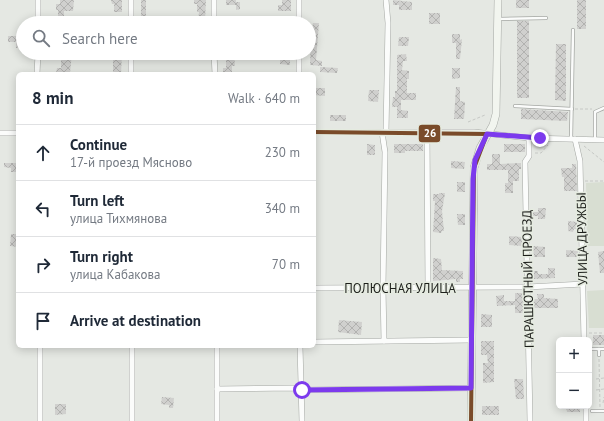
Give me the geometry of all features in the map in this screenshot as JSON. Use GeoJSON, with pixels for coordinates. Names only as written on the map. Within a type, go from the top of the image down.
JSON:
{"type":"FeatureCollection","features":[{"type":"Feature","properties":{"kind":"street"},"geometry":{"type":"LineString","coordinates":[[38,0],[38,16]]}},
{"type":"Feature","properties":{"kind":"street"},"geometry":{"type":"LineString","coordinates":[[131,0],[131,16]]}},
{"type":"Feature","properties":{"kind":"street"},"geometry":{"type":"LineString","coordinates":[[214,0],[214,16]]}},
{"type":"Feature","properties":{"kind":"street"},"geometry":{"type":"LineString","coordinates":[[299,0],[299,16]]}},
{"type":"Feature","properties":{"kind":"street"},"geometry":{"type":"LineString","coordinates":[[384,341],[384,132],[388,23],[386,0]]}},
{"type":"Feature","properties":{"kind":"street"},"geometry":{"type":"LineString","coordinates":[[472,421],[471,340],[474,168],[487,134],[493,125],[496,114],[498,0]]}},
{"type":"Feature","properties":{"kind":"street"},"geometry":{"type":"LineString","coordinates":[[38,60],[38,72]]}},
{"type":"Feature","properties":{"kind":"street"},"geometry":{"type":"LineString","coordinates":[[130,72],[131,60]]}},
{"type":"Feature","properties":{"kind":"street"},"geometry":{"type":"LineString","coordinates":[[214,60],[214,72]]}},
{"type":"Feature","properties":{"kind":"street"},"geometry":{"type":"LineString","coordinates":[[299,60],[299,72]]}},
{"type":"Feature","properties":{"kind":"street"},"geometry":{"type":"LineString","coordinates":[[316,132],[427,132],[487,134],[529,138],[604,140]]}},
{"type":"Feature","properties":{"kind":"street"},"geometry":{"type":"LineString","coordinates":[[427,132],[428,288]]}},
{"type":"Feature","properties":{"kind":"street"},"geometry":{"type":"LineString","coordinates":[[0,134],[16,134]]}},
{"type":"Feature","properties":{"kind":"street","name":"ПАРАШЮТНЫЙ ПРОЕЗД"},"geometry":{"type":"LineString","coordinates":[[529,138],[529,153],[525,162],[530,421]]}},
{"type":"Feature","properties":{"kind":"street","name":"УЛИЦА ДРУЖБЫ"},"geometry":{"type":"LineString","coordinates":[[573,139],[580,161],[584,337]]}},
{"type":"Feature","properties":{"kind":"street","name":"ПОЛЮСНАЯ УЛИЦА"},"geometry":{"type":"LineString","coordinates":[[316,288],[528,287],[583,284]]}},
{"type":"Feature","properties":{"kind":"street"},"geometry":{"type":"LineString","coordinates":[[316,342],[471,340]]}},
{"type":"Feature","properties":{"kind":"street"},"geometry":{"type":"LineString","coordinates":[[40,348],[40,421]]}},
{"type":"Feature","properties":{"kind":"street"},"geometry":{"type":"LineString","coordinates":[[132,348],[132,421]]}},
{"type":"Feature","properties":{"kind":"street"},"geometry":{"type":"LineString","coordinates":[[217,348],[217,421]]}},
{"type":"Feature","properties":{"kind":"street"},"geometry":{"type":"LineString","coordinates":[[300,348],[302,421]]}},
{"type":"Feature","properties":{"kind":"street"},"geometry":{"type":"LineString","coordinates":[[217,389],[293,388],[302,390],[471,388]]}},
{"type":"Feature","properties":{"kind":"street"},"geometry":{"type":"LineString","coordinates":[[586,409],[586,421]]}},
{"type":"Feature","properties":{"kind":"lane"},"geometry":{"type":"LineString","coordinates":[[497,19],[546,18]]}},
{"type":"Feature","properties":{"kind":"lane"},"geometry":{"type":"LineString","coordinates":[[573,30],[573,139]]}},
{"type":"Feature","properties":{"kind":"lane"},"geometry":{"type":"LineString","coordinates":[[515,106],[572,109]]}},
{"type":"Feature","properties":{"kind":"lane"},"geometry":{"type":"LineString","coordinates":[[595,140],[596,111],[604,108]]}},
{"type":"Feature","properties":{"kind":"lane"},"geometry":{"type":"LineString","coordinates":[[592,349],[604,349]]}},
{"type":"Feature","properties":{"kind":"lane"},"geometry":{"type":"LineString","coordinates":[[599,349],[599,355]]}},
{"type":"Feature","properties":{"kind":"lane"},"geometry":{"type":"LineString","coordinates":[[592,411],[604,411]]}},
{"type":"Feature","properties":{"kind":"path"},"geometry":{"type":"LineString","coordinates":[[572,109],[596,111]]}},
{"type":"Feature","properties":{"kind":"path"},"geometry":{"type":"LineString","coordinates":[[468,122],[485,115]]}},
{"type":"Feature","properties":{"kind":"path"},"geometry":{"type":"LineString","coordinates":[[529,153],[542,153],[548,144]]}},
{"type":"Feature","properties":{"kind":"path"},"geometry":{"type":"LineString","coordinates":[[584,146],[604,162]]}},
{"type":"Feature","properties":{"kind":"path"},"geometry":{"type":"LineString","coordinates":[[580,181],[604,181]]}},
{"type":"Feature","properties":{"kind":"path"},"geometry":{"type":"LineString","coordinates":[[584,333],[604,333]]}},
{"type":"Feature","properties":{"kind":"path"},"geometry":{"type":"LineString","coordinates":[[599,355],[601,403],[599,411]]}},
{"type":"Feature","properties":{"kind":"path"},"geometry":{"type":"LineString","coordinates":[[596,379],[604,378]]}},
{"type":"Feature","properties":{"kind":"path"},"geometry":{"type":"LineString","coordinates":[[596,390],[604,390]]}},
{"type":"Feature","properties":{"kind":"path"},"geometry":{"type":"LineString","coordinates":[[603,403],[604,397]]}},
{"type":"Feature","properties":{"kind":"shaded area"},"geometry":{"type":"Polygon","coordinates":[[[604,182],[604,246],[587,246],[586,183],[604,182]]]}},
{"type":"Feature","properties":{"kind":"shaded area"},"geometry":{"type":"Polygon","coordinates":[[[604,290],[604,328],[589,328],[587,291],[604,290]]]}},
{"type":"Feature","properties":{"kind":"building"},"geometry":{"type":"Polygon","coordinates":[[[60,0],[74,0],[73,11],[64,11],[64,16],[58,16],[56,4],[60,4],[60,0]]]}},
{"type":"Feature","properties":{"kind":"building"},"geometry":{"type":"Polygon","coordinates":[[[111,0],[122,0],[122,12],[114,12],[114,4],[112,4],[111,0]]]}},
{"type":"Feature","properties":{"kind":"building"},"geometry":{"type":"Polygon","coordinates":[[[141,0],[146,0],[146,16],[141,16],[141,0]]]}},
{"type":"Feature","properties":{"kind":"building"},"geometry":{"type":"Polygon","coordinates":[[[194,0],[206,0],[205,16],[199,16],[197,4],[194,4],[194,0]]]}},
{"type":"Feature","properties":{"kind":"building"},"geometry":{"type":"Polygon","coordinates":[[[226,0],[236,0],[236,2],[240,2],[240,9],[236,10],[236,5],[226,5],[226,0]]]}},
{"type":"Feature","properties":{"kind":"building"},"geometry":{"type":"Polygon","coordinates":[[[282,0],[291,0],[291,11],[278,11],[278,5],[282,5],[282,0]]]}},
{"type":"Feature","properties":{"kind":"building"},"geometry":{"type":"Polygon","coordinates":[[[393,0],[412,2],[412,10],[399,10],[399,5],[393,5],[393,0]]]}},
{"type":"Feature","properties":{"kind":"building"},"geometry":{"type":"Polygon","coordinates":[[[516,0],[529,0],[529,8],[516,8],[516,0]]]}},
{"type":"Feature","properties":{"kind":"building"},"geometry":{"type":"Polygon","coordinates":[[[577,0],[586,0],[586,29],[577,29],[577,0]]]}},
{"type":"Feature","properties":{"kind":"building"},"geometry":{"type":"Polygon","coordinates":[[[429,13],[440,13],[440,24],[429,24],[429,13]]]}},
{"type":"Feature","properties":{"kind":"building"},"geometry":{"type":"Polygon","coordinates":[[[517,21],[529,21],[529,98],[517,98],[517,21]]]}},
{"type":"Feature","properties":{"kind":"building"},"geometry":{"type":"Polygon","coordinates":[[[316,23],[319,23],[316,60],[316,23]]]}},
{"type":"Feature","properties":{"kind":"building"},"geometry":{"type":"Polygon","coordinates":[[[452,34],[460,34],[460,40],[462,39],[460,59],[456,59],[456,43],[452,43],[452,34]]]}},
{"type":"Feature","properties":{"kind":"building"},"geometry":{"type":"Polygon","coordinates":[[[8,36],[16,36],[16,42],[8,42],[8,36]]]}},
{"type":"Feature","properties":{"kind":"building"},"geometry":{"type":"Polygon","coordinates":[[[399,37],[409,37],[408,46],[398,46],[399,37]]]}},
{"type":"Feature","properties":{"kind":"building"},"geometry":{"type":"Polygon","coordinates":[[[556,44],[566,44],[566,101],[555,100],[556,44]]]}},
{"type":"Feature","properties":{"kind":"building"},"geometry":{"type":"Polygon","coordinates":[[[406,54],[407,61],[403,61],[402,70],[409,71],[409,79],[407,79],[407,93],[416,93],[416,100],[401,100],[401,110],[408,111],[408,118],[397,118],[397,107],[392,107],[393,97],[395,97],[395,91],[397,91],[397,55],[406,54]]]}},
{"type":"Feature","properties":{"kind":"building"},"geometry":{"type":"Polygon","coordinates":[[[61,60],[71,60],[70,72],[56,72],[57,68],[61,68],[61,60]]]}},
{"type":"Feature","properties":{"kind":"building"},"geometry":{"type":"Polygon","coordinates":[[[113,60],[122,60],[121,72],[113,72],[113,60]]]}},
{"type":"Feature","properties":{"kind":"building"},"geometry":{"type":"Polygon","coordinates":[[[226,60],[235,60],[235,66],[232,66],[232,72],[223,72],[223,68],[226,68],[226,60]]]}},
{"type":"Feature","properties":{"kind":"building"},"geometry":{"type":"Polygon","coordinates":[[[280,60],[290,60],[290,65],[280,64],[280,60]]]}},
{"type":"Feature","properties":{"kind":"building"},"geometry":{"type":"Polygon","coordinates":[[[310,60],[322,61],[322,66],[310,65],[310,60]]]}},
{"type":"Feature","properties":{"kind":"building"},"geometry":{"type":"Polygon","coordinates":[[[320,67],[338,68],[337,73],[320,72],[320,67]]]}},
{"type":"Feature","properties":{"kind":"building"},"geometry":{"type":"Polygon","coordinates":[[[452,68],[460,68],[460,78],[452,79],[452,68]]]}},
{"type":"Feature","properties":{"kind":"building"},"geometry":{"type":"Polygon","coordinates":[[[456,87],[460,87],[460,101],[465,102],[464,119],[454,119],[456,87]]]}},
{"type":"Feature","properties":{"kind":"building"},"geometry":{"type":"Polygon","coordinates":[[[316,88],[325,88],[325,96],[316,95],[316,88]]]}},
{"type":"Feature","properties":{"kind":"building"},"geometry":{"type":"Polygon","coordinates":[[[369,90],[379,90],[378,102],[368,101],[369,90]]]}},
{"type":"Feature","properties":{"kind":"building"},"geometry":{"type":"Polygon","coordinates":[[[521,109],[568,112],[567,121],[521,119],[521,109]]]}},
{"type":"Feature","properties":{"kind":"building"},"geometry":{"type":"Polygon","coordinates":[[[330,115],[346,115],[346,121],[330,121],[330,115]]]}},
{"type":"Feature","properties":{"kind":"building"},"geometry":{"type":"Polygon","coordinates":[[[367,144],[375,145],[375,155],[367,155],[367,144]]]}},
{"type":"Feature","properties":{"kind":"building"},"geometry":{"type":"Polygon","coordinates":[[[394,144],[423,144],[423,151],[405,151],[405,153],[394,153],[394,144]]]}},
{"type":"Feature","properties":{"kind":"building"},"geometry":{"type":"Polygon","coordinates":[[[504,144],[525,144],[525,152],[504,152],[504,144]]]}},
{"type":"Feature","properties":{"kind":"building"},"geometry":{"type":"Polygon","coordinates":[[[492,154],[500,154],[500,164],[521,163],[521,169],[519,169],[519,181],[513,181],[513,193],[505,193],[505,183],[508,183],[508,170],[487,170],[487,164],[492,164],[492,154]]]}},
{"type":"Feature","properties":{"kind":"building"},"geometry":{"type":"Polygon","coordinates":[[[451,161],[465,162],[464,169],[451,168],[451,161]]]}},
{"type":"Feature","properties":{"kind":"building"},"geometry":{"type":"Polygon","coordinates":[[[4,163],[16,163],[16,172],[11,172],[11,168],[4,167],[4,163]]]}},
{"type":"Feature","properties":{"kind":"building"},"geometry":{"type":"Polygon","coordinates":[[[572,164],[576,164],[577,191],[564,191],[564,177],[562,177],[561,168],[572,168],[572,164]]]}},
{"type":"Feature","properties":{"kind":"building"},"geometry":{"type":"Polygon","coordinates":[[[457,182],[465,182],[465,192],[457,192],[457,182]]]}},
{"type":"Feature","properties":{"kind":"building"},"geometry":{"type":"Polygon","coordinates":[[[445,193],[442,211],[444,231],[441,233],[433,232],[435,201],[433,201],[433,194],[445,193]]]}},
{"type":"Feature","properties":{"kind":"building"},"geometry":{"type":"Polygon","coordinates":[[[538,208],[546,208],[545,219],[538,219],[538,216],[532,216],[533,212],[538,212],[538,208]]]}},
{"type":"Feature","properties":{"kind":"building"},"geometry":{"type":"Polygon","coordinates":[[[457,214],[465,214],[465,225],[458,225],[457,214]]]}},
{"type":"Feature","properties":{"kind":"building"},"geometry":{"type":"Polygon","coordinates":[[[568,221],[577,222],[577,229],[574,229],[573,232],[568,231],[568,221]]]}},
{"type":"Feature","properties":{"kind":"building"},"geometry":{"type":"Polygon","coordinates":[[[11,234],[16,234],[16,247],[10,246],[11,234]]]}},
{"type":"Feature","properties":{"kind":"building"},"geometry":{"type":"Polygon","coordinates":[[[509,236],[522,237],[522,246],[509,245],[509,236]]]}},
{"type":"Feature","properties":{"kind":"building"},"geometry":{"type":"Polygon","coordinates":[[[533,246],[545,247],[545,257],[534,257],[533,246]]]}},
{"type":"Feature","properties":{"kind":"building"},"geometry":{"type":"Polygon","coordinates":[[[566,250],[578,251],[578,257],[566,257],[566,250]]]}},
{"type":"Feature","properties":{"kind":"building"},"geometry":{"type":"Polygon","coordinates":[[[604,251],[604,273],[600,273],[598,252],[604,251]]]}},
{"type":"Feature","properties":{"kind":"building"},"geometry":{"type":"Polygon","coordinates":[[[433,258],[441,259],[442,270],[463,271],[463,279],[460,279],[460,282],[456,282],[456,279],[433,281],[433,258]]]}},
{"type":"Feature","properties":{"kind":"building"},"geometry":{"type":"Polygon","coordinates":[[[548,268],[555,268],[555,278],[534,279],[534,271],[538,271],[538,274],[548,274],[548,268]]]}},
{"type":"Feature","properties":{"kind":"building"},"geometry":{"type":"Polygon","coordinates":[[[515,293],[524,293],[524,313],[515,313],[515,305],[497,306],[496,296],[504,295],[504,301],[515,301],[515,293]]]}},
{"type":"Feature","properties":{"kind":"building"},"geometry":{"type":"Polygon","coordinates":[[[537,294],[544,294],[544,298],[558,299],[558,308],[534,308],[533,299],[538,299],[537,294]]]}},
{"type":"Feature","properties":{"kind":"building"},"geometry":{"type":"Polygon","coordinates":[[[481,314],[492,315],[492,327],[481,327],[481,314]]]}},
{"type":"Feature","properties":{"kind":"building"},"geometry":{"type":"Polygon","coordinates":[[[339,320],[362,322],[361,335],[338,332],[339,320]]]}},
{"type":"Feature","properties":{"kind":"building"},"geometry":{"type":"Polygon","coordinates":[[[593,335],[604,335],[604,345],[593,345],[593,335]]]}},
{"type":"Feature","properties":{"kind":"building"},"geometry":{"type":"Polygon","coordinates":[[[481,341],[494,341],[494,382],[483,383],[483,363],[488,363],[487,355],[481,355],[481,341]]]}},
{"type":"Feature","properties":{"kind":"building"},"geometry":{"type":"Polygon","coordinates":[[[514,379],[523,379],[524,399],[516,399],[514,379]]]}},
{"type":"Feature","properties":{"kind":"building"},"geometry":{"type":"Polygon","coordinates":[[[162,397],[174,398],[173,408],[169,408],[169,405],[161,404],[162,397]]]}},
{"type":"Feature","properties":{"kind":"building"},"geometry":{"type":"Polygon","coordinates":[[[55,404],[66,404],[66,414],[55,415],[55,404]]]}},
{"type":"Feature","properties":{"kind":"building"},"geometry":{"type":"Polygon","coordinates":[[[482,406],[499,406],[499,415],[482,415],[482,406]]]}},
{"type":"Feature","properties":{"kind":"building"},"geometry":{"type":"Polygon","coordinates":[[[566,409],[580,409],[580,412],[567,412],[566,409]]]}},
{"type":"Feature","properties":{"kind":"transit line","name":"26"},"geometry":{"type":"LineString","coordinates":[[316,132],[487,134],[474,168],[471,421]]}},
{"type":"Feature","properties":{"kind":"route"},"geometry":{"type":"LineString","coordinates":[[302,390],[471,388],[473,179],[475,160],[487,134],[508,137],[540,138]]}}]}
